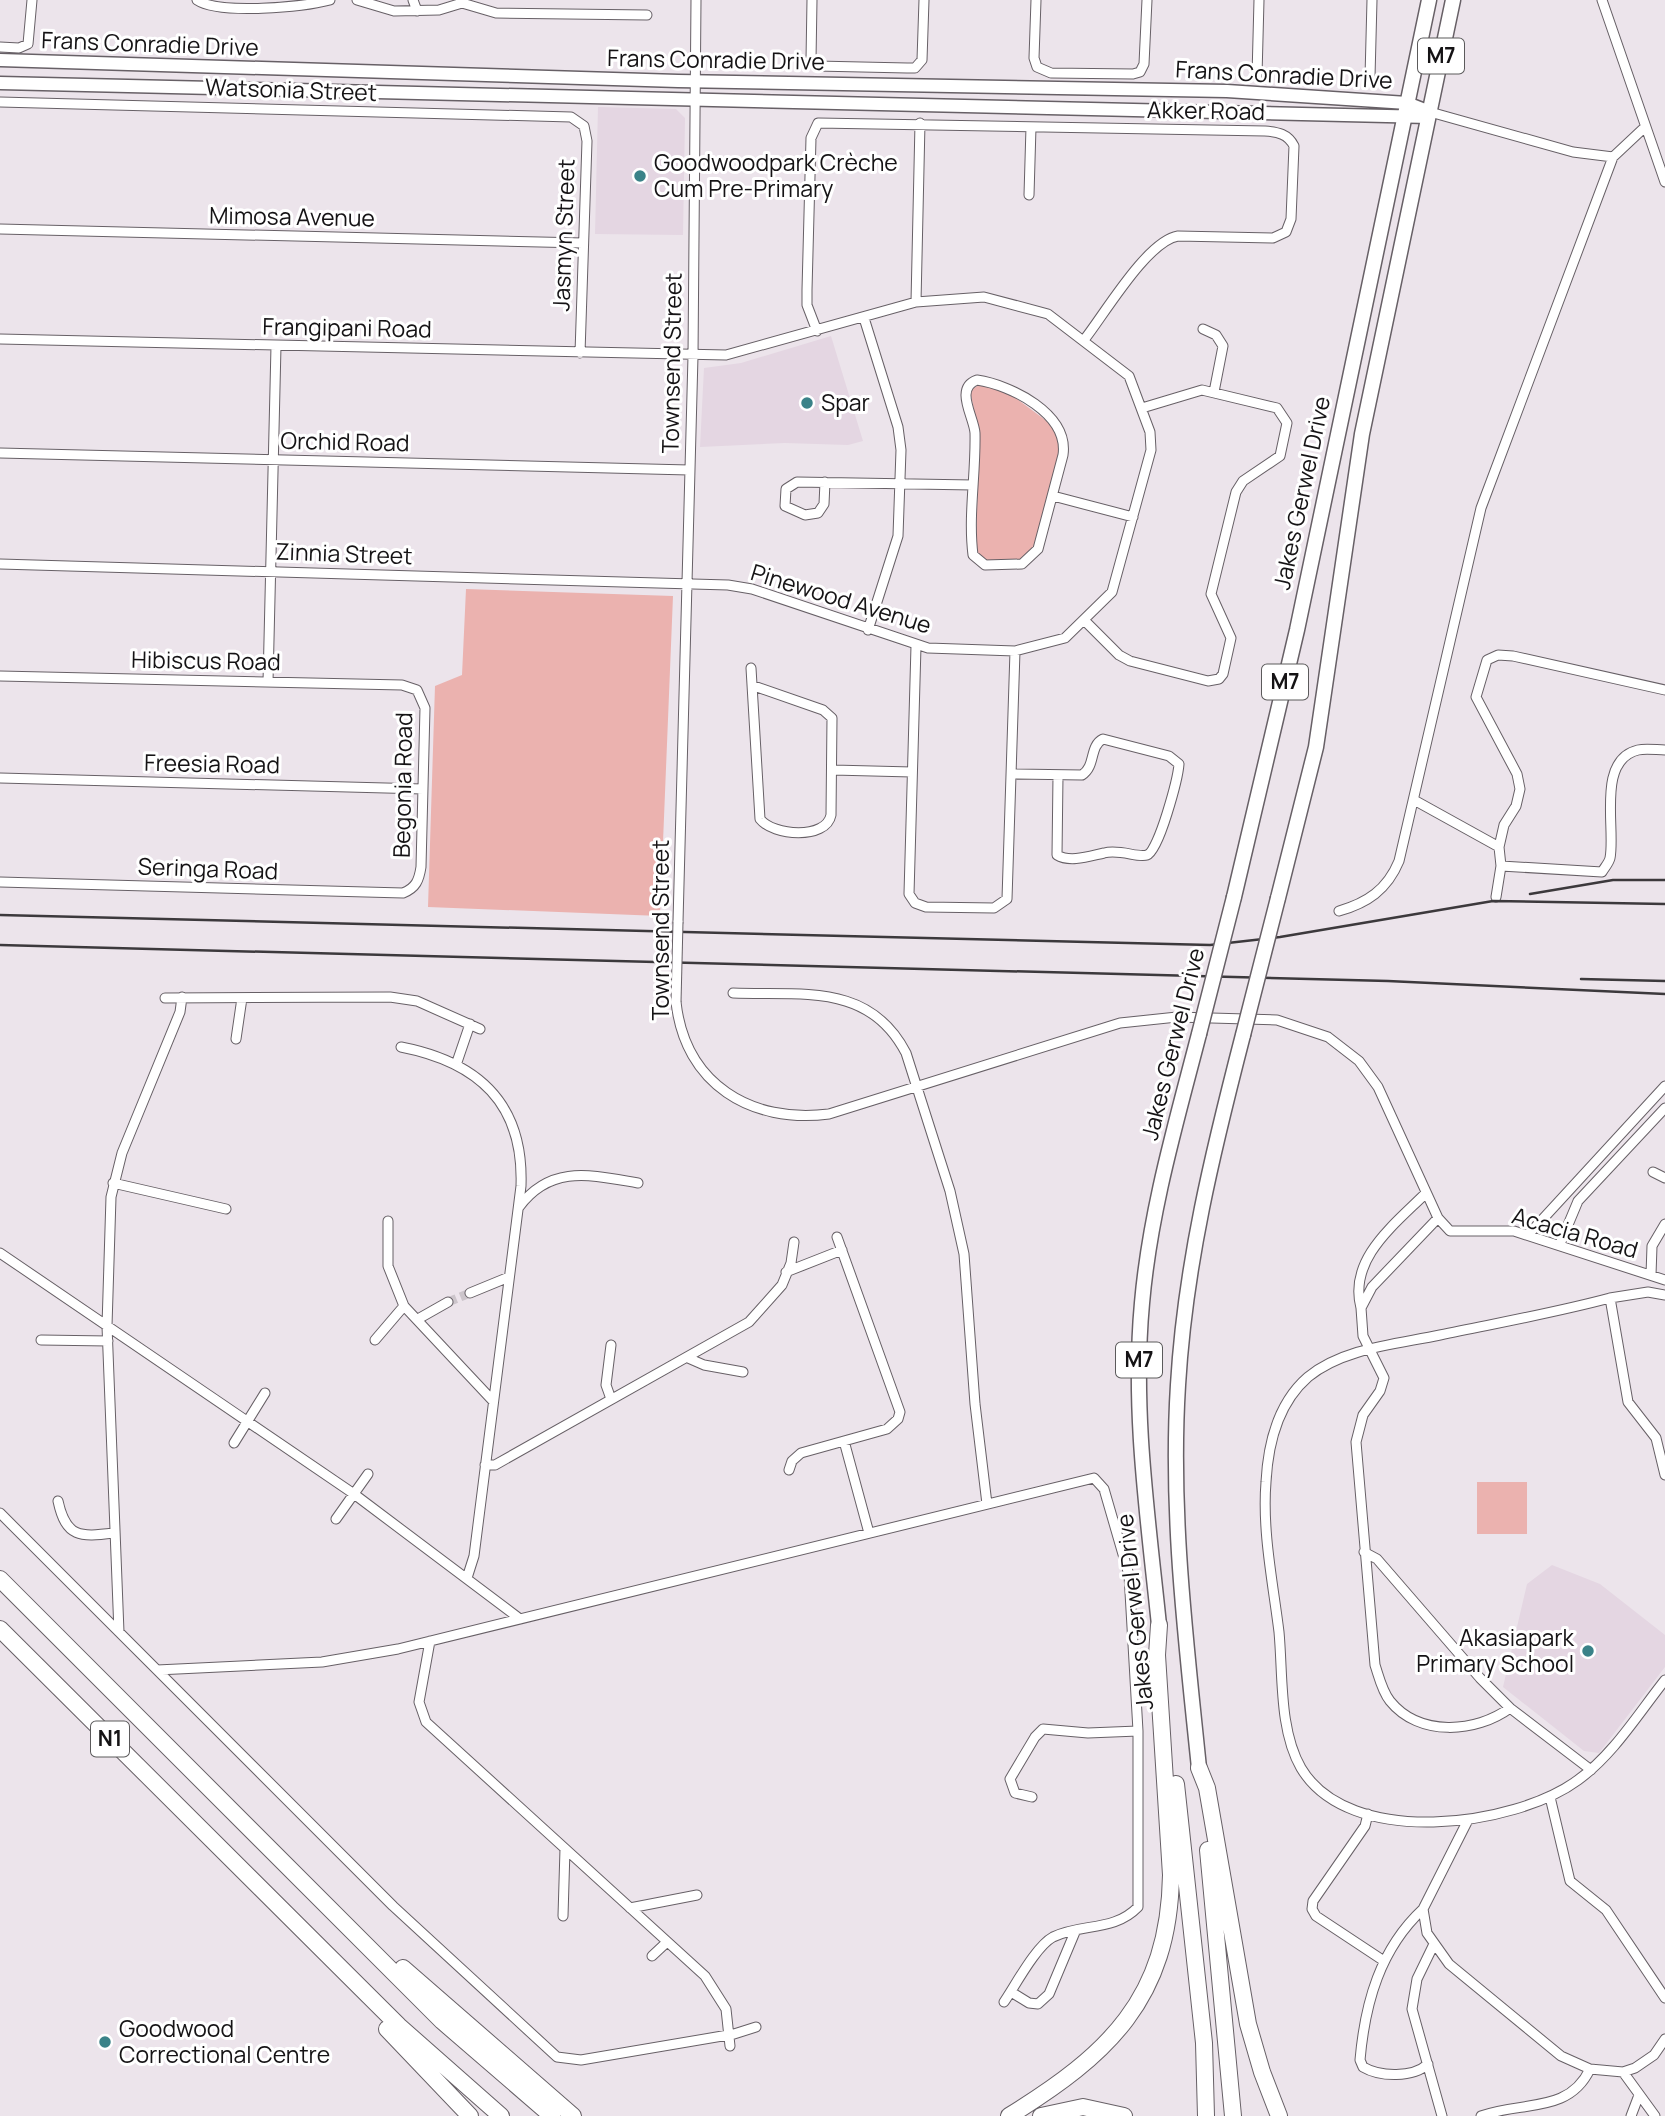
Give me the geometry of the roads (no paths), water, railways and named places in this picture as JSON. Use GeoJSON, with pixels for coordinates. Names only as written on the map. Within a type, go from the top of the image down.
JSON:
{"type":"FeatureCollection","features":[{"type":"Feature","properties":{"kind":"highway","name":"Jakes Gerwel Drive"},"geometry":{"type":"LineString","coordinates":[[1206,2116],[1204,2043],[1140,1436],[1139,1334],[1146,1263],[1156,1203],[1234,897],[1297,630],[1429,0]]}},
{"type":"Feature","properties":{"kind":"highway","name":"Jakes Gerwel Drive"},"geometry":{"type":"LineString","coordinates":[[1233,2116],[1178,1546],[1178,1386],[1187,1293],[1198,1220],[1316,747],[1362,435],[1433,115],[1453,0]]}},
{"type":"Feature","properties":{"kind":"highway","name":"N1"},"geometry":{"type":"LineString","coordinates":[[0,1579],[455,2033],[552,2116]]}},
{"type":"Feature","properties":{"kind":"highway"},"geometry":{"type":"LineString","coordinates":[[1009,2116],[1073,2075],[1108,2043],[1139,2000],[1160,1951],[1168,1917],[1171,1875],[1157,1655],[1159,1625]]}},
{"type":"Feature","properties":{"kind":"highway","name":"N1"},"geometry":{"type":"LineString","coordinates":[[0,1629],[412,2039],[501,2116]]}},
{"type":"Feature","properties":{"kind":"highway"},"geometry":{"type":"LineString","coordinates":[[1199,1768],[1207,1788],[1248,2024],[1279,2116]]}},
{"type":"Feature","properties":{"kind":"highway"},"geometry":{"type":"LineString","coordinates":[[221,1850],[470,2116]]}},
{"type":"Feature","properties":{"kind":"highway"},"geometry":{"type":"LineString","coordinates":[[291,1870],[573,2116]]}},
{"type":"Feature","properties":{"kind":"highway"},"geometry":{"type":"LineString","coordinates":[[1041,2116],[1088,2108],[1125,2116]]}},
{"type":"Feature","properties":{"kind":"main road","name":"Frans Conradie Drive"},"geometry":{"type":"LineString","coordinates":[[0,60],[695,81],[1227,91],[1407,103],[1433,115]]}},
{"type":"Feature","properties":{"kind":"main road","name":"Frans Conradie Drive"},"geometry":{"type":"LineString","coordinates":[[0,83],[1404,119],[1433,115]]}},
{"type":"Feature","properties":{"kind":"street"},"geometry":{"type":"LineString","coordinates":[[0,47],[19,48],[28,44],[32,0]]}},
{"type":"Feature","properties":{"kind":"street"},"geometry":{"type":"LineString","coordinates":[[197,0],[215,7],[298,7],[330,0]]}},
{"type":"Feature","properties":{"kind":"street"},"geometry":{"type":"LineString","coordinates":[[357,0],[383,9],[416,11],[439,10],[462,1],[496,13],[647,15]]}},
{"type":"Feature","properties":{"kind":"street"},"geometry":{"type":"LineString","coordinates":[[413,0],[416,11]]}},
{"type":"Feature","properties":{"kind":"street","name":"Townsend Street"},"geometry":{"type":"LineString","coordinates":[[696,0],[693,356],[676,1002],[679,1027],[685,1043],[703,1070],[734,1098],[764,1111],[794,1116],[829,1114],[1120,1023],[1177,1017],[1277,1020],[1297,1024],[1328,1037],[1345,1048],[1368,1073],[1438,1218]]}},
{"type":"Feature","properties":{"kind":"street"},"geometry":{"type":"LineString","coordinates":[[812,0],[813,63],[819,67],[907,68],[918,65],[922,60],[924,0]]}},
{"type":"Feature","properties":{"kind":"street"},"geometry":{"type":"LineString","coordinates":[[1036,0],[1034,58],[1037,68],[1051,73],[1133,74],[1140,72],[1144,64],[1147,0]]}},
{"type":"Feature","properties":{"kind":"street"},"geometry":{"type":"LineString","coordinates":[[1257,76],[1259,0]]}},
{"type":"Feature","properties":{"kind":"street"},"geometry":{"type":"LineString","coordinates":[[1370,77],[1372,0]]}},
{"type":"Feature","properties":{"kind":"street"},"geometry":{"type":"LineString","coordinates":[[1602,0],[1665,182]]}},
{"type":"Feature","properties":{"kind":"street","name":"Watsonia Street"},"geometry":{"type":"LineString","coordinates":[[0,102],[555,115],[579,121]]}},
{"type":"Feature","properties":{"kind":"street"},"geometry":{"type":"LineString","coordinates":[[1433,115],[1573,152],[1613,157]]}},
{"type":"Feature","properties":{"kind":"street","name":"Jasmyn Street"},"geometry":{"type":"LineString","coordinates":[[579,121],[587,141],[580,353]]}},
{"type":"Feature","properties":{"kind":"street","name":"Akker Road"},"geometry":{"type":"LineString","coordinates":[[817,331],[807,299],[811,138],[815,126],[825,121],[1265,131],[1286,135],[1294,146],[1292,219],[1286,232],[1273,238],[1178,236],[1165,239],[1150,253],[1084,340]]}},
{"type":"Feature","properties":{"kind":"street"},"geometry":{"type":"LineString","coordinates":[[916,302],[920,124]]}},
{"type":"Feature","properties":{"kind":"street"},"geometry":{"type":"LineString","coordinates":[[1029,195],[1031,127]]}},
{"type":"Feature","properties":{"kind":"street"},"geometry":{"type":"LineString","coordinates":[[1339,911],[1366,901],[1394,872],[1414,800],[1481,508],[1613,157],[1645,127]]}},
{"type":"Feature","properties":{"kind":"street","name":"Mimosa Avenue"},"geometry":{"type":"LineString","coordinates":[[0,229],[583,243]]}},
{"type":"Feature","properties":{"kind":"street","name":"Pinewood Avenue"},"geometry":{"type":"LineString","coordinates":[[686,583],[741,586],[916,646],[1015,651],[1058,642],[1112,592],[1151,446],[1142,408],[1129,376],[1048,314],[994,298],[916,302],[743,352],[693,356]]}},
{"type":"Feature","properties":{"kind":"street"},"geometry":{"type":"LineString","coordinates":[[864,318],[900,438],[895,551],[868,630]]}},
{"type":"Feature","properties":{"kind":"street"},"geometry":{"type":"LineString","coordinates":[[1203,329],[1216,335],[1223,346],[1214,392]]}},
{"type":"Feature","properties":{"kind":"street","name":"Frangipani Road"},"geometry":{"type":"LineString","coordinates":[[0,339],[693,356]]}},
{"type":"Feature","properties":{"kind":"street"},"geometry":{"type":"LineString","coordinates":[[268,682],[276,346]]}},
{"type":"Feature","properties":{"kind":"street"},"geometry":{"type":"LineString","coordinates":[[977,380],[1015,392],[1055,423],[1064,449],[1053,496],[1034,555],[1014,565],[985,565],[977,560],[972,551],[973,485],[975,432],[965,395],[967,387],[977,380]]}},
{"type":"Feature","properties":{"kind":"street"},"geometry":{"type":"LineString","coordinates":[[1084,620],[1119,655],[1130,661],[1208,681],[1219,679],[1223,674],[1231,638],[1211,594],[1236,492],[1243,481],[1280,456],[1288,428],[1285,417],[1276,408],[1214,392],[1192,391],[1142,408]]}},
{"type":"Feature","properties":{"kind":"street","name":"Orchid Road"},"geometry":{"type":"LineString","coordinates":[[0,453],[689,470]]}},
{"type":"Feature","properties":{"kind":"street"},"geometry":{"type":"LineString","coordinates":[[825,482],[824,504],[818,513],[804,515],[784,503],[786,489],[793,483],[825,482],[973,485]]}},
{"type":"Feature","properties":{"kind":"street"},"geometry":{"type":"LineString","coordinates":[[1053,496],[1133,517]]}},
{"type":"Feature","properties":{"kind":"street","name":"Zinnia Street"},"geometry":{"type":"LineString","coordinates":[[0,564],[686,583]]}},
{"type":"Feature","properties":{"kind":"street"},"geometry":{"type":"LineString","coordinates":[[916,646],[909,894],[919,905],[940,907],[994,908],[1005,903],[1015,651]]}},
{"type":"Feature","properties":{"kind":"street"},"geometry":{"type":"LineString","coordinates":[[1496,897],[1502,866],[1499,847],[1504,825],[1516,806],[1520,789],[1517,774],[1476,696],[1487,660],[1498,655],[1513,656],[1665,691]]}},
{"type":"Feature","properties":{"kind":"street"},"geometry":{"type":"LineString","coordinates":[[751,668],[759,814],[763,823],[776,830],[825,828],[831,815],[831,716],[754,686]]}},
{"type":"Feature","properties":{"kind":"street","name":"Hibiscus Road"},"geometry":{"type":"LineString","coordinates":[[0,676],[411,687]]}},
{"type":"Feature","properties":{"kind":"street","name":"Begonia Road"},"geometry":{"type":"LineString","coordinates":[[411,687],[421,695],[425,708],[421,867],[413,888]]}},
{"type":"Feature","properties":{"kind":"street"},"geometry":{"type":"LineString","coordinates":[[1012,774],[1058,776],[1086,773],[1096,744],[1103,739],[1169,756],[1180,764],[1158,838],[1151,852],[1145,856],[1120,850],[1083,858],[1062,858],[1057,855],[1058,776]]}},
{"type":"Feature","properties":{"kind":"street"},"geometry":{"type":"LineString","coordinates":[[1502,866],[1602,872],[1610,859],[1609,832],[1614,773],[1622,758],[1638,750],[1665,750]]}},
{"type":"Feature","properties":{"kind":"street"},"geometry":{"type":"LineString","coordinates":[[833,770],[912,772]]}},
{"type":"Feature","properties":{"kind":"street","name":"Freesia Road"},"geometry":{"type":"LineString","coordinates":[[0,778],[423,789]]}},
{"type":"Feature","properties":{"kind":"street"},"geometry":{"type":"LineString","coordinates":[[1414,800],[1499,847]]}},
{"type":"Feature","properties":{"kind":"street","name":"Seringa Road"},"geometry":{"type":"LineString","coordinates":[[0,882],[403,893],[413,888]]}},
{"type":"Feature","properties":{"kind":"street"},"geometry":{"type":"LineString","coordinates":[[733,993],[823,996],[864,1006],[897,1035],[950,1191],[964,1254],[975,1404],[987,1503]]}},
{"type":"Feature","properties":{"kind":"street"},"geometry":{"type":"LineString","coordinates":[[119,1632],[107,1326],[109,1227],[113,1183],[122,1153],[180,1012],[182,997]]}},
{"type":"Feature","properties":{"kind":"street"},"geometry":{"type":"LineString","coordinates":[[165,998],[390,997],[417,1001],[480,1029]]}},
{"type":"Feature","properties":{"kind":"street"},"geometry":{"type":"LineString","coordinates":[[236,1039],[242,998]]}},
{"type":"Feature","properties":{"kind":"street"},"geometry":{"type":"LineString","coordinates":[[456,1065],[470,1024]]}},
{"type":"Feature","properties":{"kind":"street"},"geometry":{"type":"LineString","coordinates":[[401,1047],[448,1059],[493,1092],[513,1121],[520,1144],[522,1166],[518,1209],[474,1556],[467,1578]]}},
{"type":"Feature","properties":{"kind":"street"},"geometry":{"type":"LineString","coordinates":[[1528,1235],[1665,1086]]}},
{"type":"Feature","properties":{"kind":"street"},"geometry":{"type":"LineString","coordinates":[[1560,1244],[1578,1201],[1665,1108]]}},
{"type":"Feature","properties":{"kind":"street"},"geometry":{"type":"LineString","coordinates":[[1653,1172],[1665,1178]]}},
{"type":"Feature","properties":{"kind":"street"},"geometry":{"type":"LineString","coordinates":[[518,1209],[529,1194],[569,1174],[638,1183]]}},
{"type":"Feature","properties":{"kind":"street"},"geometry":{"type":"LineString","coordinates":[[113,1183],[226,1209]]}},
{"type":"Feature","properties":{"kind":"street"},"geometry":{"type":"LineString","coordinates":[[1426,1193],[1366,1259],[1358,1277],[1363,1336],[1384,1378],[1380,1391],[1363,1415],[1356,1442],[1375,1665],[1388,1699],[1400,1712],[1437,1727],[1487,1722],[1510,1708]]}},
{"type":"Feature","properties":{"kind":"street"},"geometry":{"type":"LineString","coordinates":[[1361,1308],[1372,1287],[1438,1218]]}},
{"type":"Feature","properties":{"kind":"street","name":"Acacia Road"},"geometry":{"type":"LineString","coordinates":[[1438,1218],[1445,1227],[1455,1233],[1492,1230],[1528,1235],[1665,1280]]}},
{"type":"Feature","properties":{"kind":"street"},"geometry":{"type":"LineString","coordinates":[[388,1222],[388,1266],[404,1306],[493,1401]]}},
{"type":"Feature","properties":{"kind":"street"},"geometry":{"type":"LineString","coordinates":[[1651,1275],[1652,1246],[1665,1224]]}},
{"type":"Feature","properties":{"kind":"street"},"geometry":{"type":"LineString","coordinates":[[789,1470],[792,1461],[800,1453],[887,1429],[898,1419],[900,1412],[837,1237]]}},
{"type":"Feature","properties":{"kind":"street"},"geometry":{"type":"LineString","coordinates":[[485,1465],[495,1465],[748,1322],[773,1298],[786,1272],[794,1242]]}},
{"type":"Feature","properties":{"kind":"street"},"geometry":{"type":"LineString","coordinates":[[786,1272],[842,1250]]}},
{"type":"Feature","properties":{"kind":"street"},"geometry":{"type":"LineString","coordinates":[[0,1253],[354,1494],[520,1619]]}},
{"type":"Feature","properties":{"kind":"street"},"geometry":{"type":"LineString","coordinates":[[470,1293],[509,1277]]}},
{"type":"Feature","properties":{"kind":"street"},"geometry":{"type":"LineString","coordinates":[[1665,1295],[1648,1292],[1610,1298],[1371,1350],[1327,1365],[1307,1378],[1293,1393],[1275,1430],[1265,1501],[1285,1702],[1293,1748],[1302,1769],[1317,1788],[1342,1805],[1368,1814],[1416,1821],[1468,1820],[1550,1797],[1591,1770],[1665,1680]]}},
{"type":"Feature","properties":{"kind":"street"},"geometry":{"type":"LineString","coordinates":[[1610,1298],[1628,1402],[1656,1438],[1665,1475]]}},
{"type":"Feature","properties":{"kind":"street"},"geometry":{"type":"LineString","coordinates":[[418,1319],[448,1302]]}},
{"type":"Feature","properties":{"kind":"street"},"geometry":{"type":"LineString","coordinates":[[374,1340],[404,1306]]}},
{"type":"Feature","properties":{"kind":"street"},"geometry":{"type":"LineString","coordinates":[[41,1340],[108,1342]]}},
{"type":"Feature","properties":{"kind":"street"},"geometry":{"type":"LineString","coordinates":[[611,1345],[606,1385],[611,1399]]}},
{"type":"Feature","properties":{"kind":"street"},"geometry":{"type":"LineString","coordinates":[[688,1358],[704,1365],[743,1372]]}},
{"type":"Feature","properties":{"kind":"street"},"geometry":{"type":"LineString","coordinates":[[234,1443],[265,1393]]}},
{"type":"Feature","properties":{"kind":"street"},"geometry":{"type":"LineString","coordinates":[[844,1441],[869,1533]]}},
{"type":"Feature","properties":{"kind":"street"},"geometry":{"type":"LineString","coordinates":[[336,1519],[368,1474]]}},
{"type":"Feature","properties":{"kind":"street"},"geometry":{"type":"LineString","coordinates":[[157,1670],[322,1662],[430,1641],[1094,1478],[1102,1483],[1129,1575],[1138,1731],[1138,1907],[1123,1921],[1054,1936],[1004,2002]]}},
{"type":"Feature","properties":{"kind":"street"},"geometry":{"type":"LineString","coordinates":[[58,1501],[61,1517],[72,1531],[82,1535],[114,1533]]}},
{"type":"Feature","properties":{"kind":"street"},"geometry":{"type":"LineString","coordinates":[[0,1513],[393,1906],[558,2057],[581,2060],[729,2035],[756,2027]]}},
{"type":"Feature","properties":{"kind":"street"},"geometry":{"type":"LineString","coordinates":[[1364,1552],[1377,1559],[1480,1678],[1510,1708],[1591,1770]]}},
{"type":"Feature","properties":{"kind":"street"},"geometry":{"type":"LineString","coordinates":[[430,1641],[419,1702],[426,1722],[705,1976],[726,2009],[730,2046]]}},
{"type":"Feature","properties":{"kind":"street"},"geometry":{"type":"LineString","coordinates":[[1031,1797],[1015,1793],[1010,1779],[1035,1737],[1043,1729],[1088,1733],[1138,1731]]}},
{"type":"Feature","properties":{"kind":"street"},"geometry":{"type":"LineString","coordinates":[[1550,1797],[1570,1881],[1606,1910],[1665,1998]]}},
{"type":"Feature","properties":{"kind":"street"},"geometry":{"type":"LineString","coordinates":[[1368,1814],[1365,1826],[1313,1900],[1312,1909],[1316,1916],[1384,1961]]}},
{"type":"Feature","properties":{"kind":"street"},"geometry":{"type":"LineString","coordinates":[[1433,2081],[1416,2074],[1371,2071],[1361,2064],[1371,1988],[1384,1961],[1423,1909],[1468,1820]]}},
{"type":"Feature","properties":{"kind":"street"},"geometry":{"type":"LineString","coordinates":[[563,1916],[565,1849]]}},
{"type":"Feature","properties":{"kind":"street"},"geometry":{"type":"LineString","coordinates":[[630,1908],[697,1895]]}},
{"type":"Feature","properties":{"kind":"street"},"geometry":{"type":"LineString","coordinates":[[1423,1909],[1427,1933],[1470,1984],[1562,2056],[1590,2069],[1623,2072],[1645,2063],[1665,2039]]}},
{"type":"Feature","properties":{"kind":"street"},"geometry":{"type":"LineString","coordinates":[[1011,1992],[1029,2003],[1038,2004],[1042,2001],[1049,1994],[1074,1932]]}},
{"type":"Feature","properties":{"kind":"street"},"geometry":{"type":"LineString","coordinates":[[652,1956],[667,1942]]}},
{"type":"Feature","properties":{"kind":"street"},"geometry":{"type":"LineString","coordinates":[[1434,1944],[1417,1979],[1412,2015],[1442,2116]]}},
{"type":"Feature","properties":{"kind":"street"},"geometry":{"type":"LineString","coordinates":[[1416,2074],[1428,2064]]}},
{"type":"Feature","properties":{"kind":"street"},"geometry":{"type":"LineString","coordinates":[[1481,2116],[1516,2106],[1559,2101],[1581,2085],[1590,2069]]}},
{"type":"Feature","properties":{"kind":"street"},"geometry":{"type":"LineString","coordinates":[[1623,2072],[1655,2116]]}},
{"type":"Feature","properties":{"kind":"street"},"geometry":{"type":"LineString","coordinates":[[1631,2116],[1639,2095]]}},
{"type":"Feature","properties":{"kind":"tunnel"},"geometry":{"type":"LineString","coordinates":[[448,1302],[470,1293]]}},
{"type":"Feature","properties":{"kind":"railway"},"geometry":{"type":"LineString","coordinates":[[1530,894],[1613,880],[1665,880]]}},
{"type":"Feature","properties":{"kind":"railway"},"geometry":{"type":"LineString","coordinates":[[0,915],[1210,945],[1280,937],[1493,901],[1665,904]]}},
{"type":"Feature","properties":{"kind":"railway"},"geometry":{"type":"LineString","coordinates":[[0,945],[1388,981],[1665,994]]}},
{"type":"Feature","properties":{"kind":"railway"},"geometry":{"type":"LineString","coordinates":[[1581,979],[1665,981]]}},
{"type":"Feature","properties":{"kind":"place","name":"Goodwoodpark Crèche Cum Pre-Primary"},"geometry":{"type":"Point","coordinates":[640,176]}},
{"type":"Feature","properties":{"kind":"place","name":"Spar"},"geometry":{"type":"Point","coordinates":[807,403]}},
{"type":"Feature","properties":{"kind":"place","name":"Akasiapark Primary School"},"geometry":{"type":"Point","coordinates":[1588,1651]}},
{"type":"Feature","properties":{"kind":"place","name":"Goodwood Correctional Centre"},"geometry":{"type":"Point","coordinates":[105,2042]}}]}
